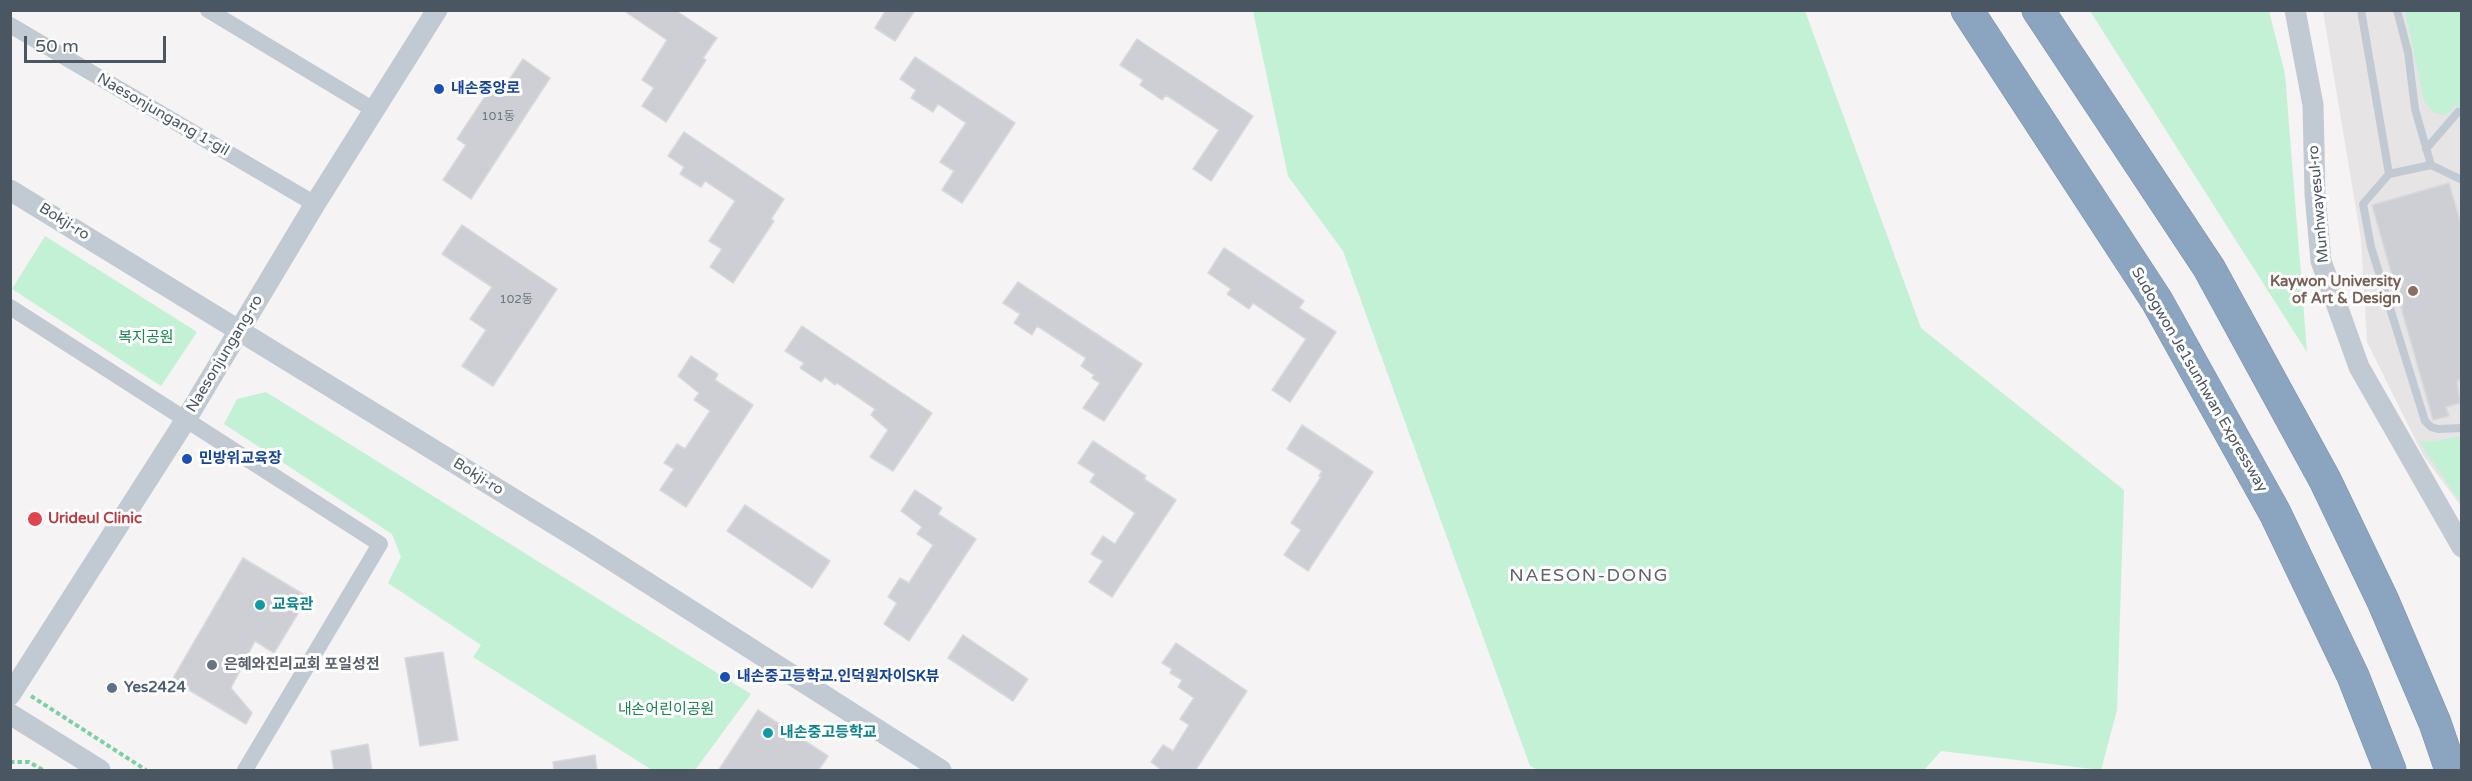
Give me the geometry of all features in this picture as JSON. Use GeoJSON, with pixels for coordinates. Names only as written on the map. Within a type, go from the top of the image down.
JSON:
{"type":"FeatureCollection","features":[{"type":"Feature","properties":{"kind":"highway","name":"Sudogwon Je1sunhwan Expressway"},"geometry":{"type":"LineString","coordinates":[[1967,10],[2157,301],[2275,513],[2353,676],[2390,771]]}},
{"type":"Feature","properties":{"kind":"highway"},"geometry":{"type":"LineString","coordinates":[[2038,10],[2209,268],[2325,480],[2383,601],[2435,723],[2451,771]]}},
{"type":"Feature","properties":{"kind":"street"},"geometry":{"type":"LineString","coordinates":[[208,10],[374,110]]}},
{"type":"Feature","properties":{"kind":"street","name":"Naesonjungang-ro"},"geometry":{"type":"LineString","coordinates":[[13,691],[185,421],[315,204],[437,10]]}},
{"type":"Feature","properties":{"kind":"street","name":"Munhwayesul-ro"},"geometry":{"type":"LineString","coordinates":[[2295,10],[2313,105],[2315,194],[2321,261],[2359,367],[2462,547]]}},
{"type":"Feature","properties":{"kind":"street","name":"Naesonjungang 1-gil"},"geometry":{"type":"LineString","coordinates":[[10,25],[315,204]]}},
{"type":"Feature","properties":{"kind":"street","name":"Bokji-ro"},"geometry":{"type":"LineString","coordinates":[[10,190],[582,541],[941,771]]}},
{"type":"Feature","properties":{"kind":"street"},"geometry":{"type":"LineString","coordinates":[[10,307],[380,544],[245,771]]}},
{"type":"Feature","properties":{"kind":"street"},"geometry":{"type":"LineString","coordinates":[[10,714],[100,771]]}},
{"type":"Feature","properties":{"kind":"lane"},"geometry":{"type":"LineString","coordinates":[[2361,10],[2389,174]]}},
{"type":"Feature","properties":{"kind":"lane"},"geometry":{"type":"LineString","coordinates":[[2397,10],[2408,52],[2415,109],[2431,165]]}},
{"type":"Feature","properties":{"kind":"lane"},"geometry":{"type":"LineString","coordinates":[[2426,149],[2458,112]]}},
{"type":"Feature","properties":{"kind":"lane"},"geometry":{"type":"LineString","coordinates":[[2462,180],[2431,165],[2389,174],[2363,204],[2372,247],[2425,421],[2431,427],[2438,429],[2462,428]]}},
{"type":"Feature","properties":{"kind":"path"},"geometry":{"type":"LineString","coordinates":[[13,691],[146,771]]}},
{"type":"Feature","properties":{"kind":"path"},"geometry":{"type":"LineString","coordinates":[[10,762],[29,762],[43,771]]}},
{"type":"Feature","properties":{"kind":"shaded area","name":"Kaywon University of Art & Design"},"geometry":{"type":"Polygon","coordinates":[[[2323,11],[2461,11],[2461,506],[2423,455],[2367,342],[2361,239],[2323,11]]]}},
{"type":"Feature","properties":{"kind":"green space"},"geometry":{"type":"Polygon","coordinates":[[[1253,11],[1805,11],[1921,328],[2124,490],[2117,710],[2101,770],[1941,751],[1924,770],[1538,770],[1530,766],[1343,251],[1288,176],[1253,11]]]}},
{"type":"Feature","properties":{"kind":"green space"},"geometry":{"type":"Polygon","coordinates":[[[2090,11],[2269,11],[2285,74],[2307,352],[2090,11]]]}},
{"type":"Feature","properties":{"kind":"green space"},"geometry":{"type":"Polygon","coordinates":[[[2405,11],[2461,11],[2461,111],[2454,105],[2451,111],[2443,115],[2433,112],[2424,101],[2405,11]]]}},
{"type":"Feature","properties":{"kind":"green space","name":"복지공원"},"geometry":{"type":"Polygon","coordinates":[[[45,236],[197,332],[161,386],[12,289],[45,236]]]}},
{"type":"Feature","properties":{"kind":"green space","name":"내손어린이공원"},"geometry":{"type":"Polygon","coordinates":[[[266,392],[751,694],[695,770],[652,770],[473,657],[481,645],[388,583],[401,557],[392,534],[224,424],[237,399],[266,392]]]}},
{"type":"Feature","properties":{"kind":"green space"},"geometry":{"type":"Polygon","coordinates":[[[2462,436],[2461,503],[2419,441],[2430,442],[2462,436]]]}},
{"type":"Feature","properties":{"kind":"building"},"geometry":{"type":"Polygon","coordinates":[[[623,10],[675,10],[717,38],[703,58],[706,60],[666,122],[642,106],[654,88],[642,80],[667,40],[623,10]]]}},
{"type":"Feature","properties":{"kind":"building"},"geometry":{"type":"Polygon","coordinates":[[[886,10],[915,10],[895,41],[875,28],[886,10]]]}},
{"type":"Feature","properties":{"kind":"building"},"geometry":{"type":"Polygon","coordinates":[[[1137,39],[1253,116],[1211,181],[1193,169],[1219,130],[1166,95],[1162,100],[1140,85],[1143,80],[1120,65],[1137,39]]]}},
{"type":"Feature","properties":{"kind":"building"},"geometry":{"type":"Polygon","coordinates":[[[915,57],[1015,123],[962,203],[942,190],[954,171],[940,162],[966,123],[938,104],[933,112],[911,98],[916,90],[900,79],[915,57]]]}},
{"type":"Feature","properties":{"kind":"building"},"geometry":{"type":"Polygon","coordinates":[[[523,59],[550,78],[471,199],[443,180],[466,145],[457,139],[490,89],[499,95],[523,59]]]}},
{"type":"Feature","properties":{"kind":"building"},"geometry":{"type":"Polygon","coordinates":[[[684,132],[784,199],[771,219],[774,221],[733,283],[710,267],[722,249],[709,241],[735,201],[705,181],[701,187],[680,174],[684,167],[668,156],[684,132]]]}},
{"type":"Feature","properties":{"kind":"building"},"geometry":{"type":"Polygon","coordinates":[[[2449,183],[2462,228],[2462,376],[2457,382],[2460,403],[2446,407],[2449,416],[2433,420],[2372,205],[2449,183]]]}},
{"type":"Feature","properties":{"kind":"building"},"geometry":{"type":"Polygon","coordinates":[[[462,225],[557,289],[493,386],[462,366],[486,330],[470,319],[492,287],[442,254],[462,225]]]}},
{"type":"Feature","properties":{"kind":"building"},"geometry":{"type":"Polygon","coordinates":[[[1224,248],[1304,301],[1299,308],[1336,332],[1290,402],[1272,390],[1306,339],[1253,303],[1249,309],[1227,294],[1231,289],[1208,273],[1224,248]]]}},
{"type":"Feature","properties":{"kind":"building"},"geometry":{"type":"Polygon","coordinates":[[[1018,282],[1142,364],[1104,421],[1083,408],[1100,383],[1092,378],[1094,375],[1081,366],[1086,358],[1037,326],[1032,335],[1014,323],[1020,314],[1003,303],[1018,282]]]}},
{"type":"Feature","properties":{"kind":"building"},"geometry":{"type":"Polygon","coordinates":[[[802,326],[932,413],[893,471],[870,457],[888,430],[871,415],[875,409],[825,377],[821,382],[800,368],[804,363],[785,351],[802,326]]]}},
{"type":"Feature","properties":{"kind":"building"},"geometry":{"type":"Polygon","coordinates":[[[691,356],[718,374],[715,380],[753,405],[686,507],[660,490],[674,469],[664,463],[677,444],[685,449],[710,411],[694,400],[699,393],[678,376],[691,356]]]}},
{"type":"Feature","properties":{"kind":"building"},"geometry":{"type":"Polygon","coordinates":[[[1302,425],[1373,472],[1308,571],[1284,555],[1301,530],[1291,523],[1321,477],[1319,476],[1322,471],[1287,449],[1302,425]]]}},
{"type":"Feature","properties":{"kind":"building"},"geometry":{"type":"Polygon","coordinates":[[[1093,441],[1146,476],[1144,479],[1176,500],[1112,597],[1089,582],[1103,561],[1091,554],[1103,536],[1115,544],[1135,513],[1090,482],[1095,474],[1078,463],[1093,441]]]}},
{"type":"Feature","properties":{"kind":"building"},"geometry":{"type":"Polygon","coordinates":[[[915,490],[942,508],[938,514],[976,539],[909,641],[884,624],[897,603],[888,597],[900,578],[909,583],[933,545],[917,534],[922,527],[901,511],[915,490]]]}},
{"type":"Feature","properties":{"kind":"building"},"geometry":{"type":"Polygon","coordinates":[[[745,505],[830,561],[812,588],[727,531],[745,505]]]}},
{"type":"Feature","properties":{"kind":"building"},"geometry":{"type":"Polygon","coordinates":[[[243,558],[308,597],[274,653],[255,641],[231,688],[252,713],[246,724],[172,680],[243,558]]]}},
{"type":"Feature","properties":{"kind":"building"},"geometry":{"type":"Polygon","coordinates":[[[963,635],[1028,679],[1013,701],[948,658],[963,635]]]}},
{"type":"Feature","properties":{"kind":"building"},"geometry":{"type":"Polygon","coordinates":[[[1176,643],[1247,691],[1195,771],[1163,771],[1151,762],[1163,745],[1173,751],[1189,725],[1180,719],[1194,698],[1178,687],[1182,680],[1170,673],[1172,669],[1162,663],[1176,643]]]}},
{"type":"Feature","properties":{"kind":"building"},"geometry":{"type":"Polygon","coordinates":[[[443,652],[458,740],[420,746],[405,658],[443,652]]]}},
{"type":"Feature","properties":{"kind":"building","name":"내손중고등학교"},"geometry":{"type":"Polygon","coordinates":[[[758,710],[828,756],[818,771],[718,771],[758,710]]]}},
{"type":"Feature","properties":{"kind":"building"},"geometry":{"type":"Polygon","coordinates":[[[368,744],[372,771],[334,771],[331,751],[368,744]]]}},
{"type":"Feature","properties":{"kind":"building"},"geometry":{"type":"Polygon","coordinates":[[[595,755],[597,771],[554,771],[553,762],[595,755]]]}},
{"type":"Feature","properties":{"kind":"place","name":"내손중앙로"},"geometry":{"type":"Point","coordinates":[439,89]}},
{"type":"Feature","properties":{"kind":"place","name":"Kaywon University of Art & Design"},"geometry":{"type":"Point","coordinates":[2413,291]}},
{"type":"Feature","properties":{"kind":"place","name":"민방위교육장"},"geometry":{"type":"Point","coordinates":[187,459]}},
{"type":"Feature","properties":{"kind":"place","name":"Urideul Clinic"},"geometry":{"type":"Point","coordinates":[35,519]}},
{"type":"Feature","properties":{"kind":"place","name":"교육관"},"geometry":{"type":"Point","coordinates":[260,605]}},
{"type":"Feature","properties":{"kind":"place","name":"은혜와진리교회 포일성전"},"geometry":{"type":"Point","coordinates":[212,665]}},
{"type":"Feature","properties":{"kind":"place","name":"내손중고등학교.인덕원자이SK뷰"},"geometry":{"type":"Point","coordinates":[725,677]}},
{"type":"Feature","properties":{"kind":"place","name":"Yes2424"},"geometry":{"type":"Point","coordinates":[112,688]}},
{"type":"Feature","properties":{"kind":"place","name":"내손중고등학교"},"geometry":{"type":"Point","coordinates":[768,733]}},
{"type":"Feature","properties":{"kind":"district","name":"NAESON-DONG"},"geometry":{"type":"Point","coordinates":[1589,576]}}]}
